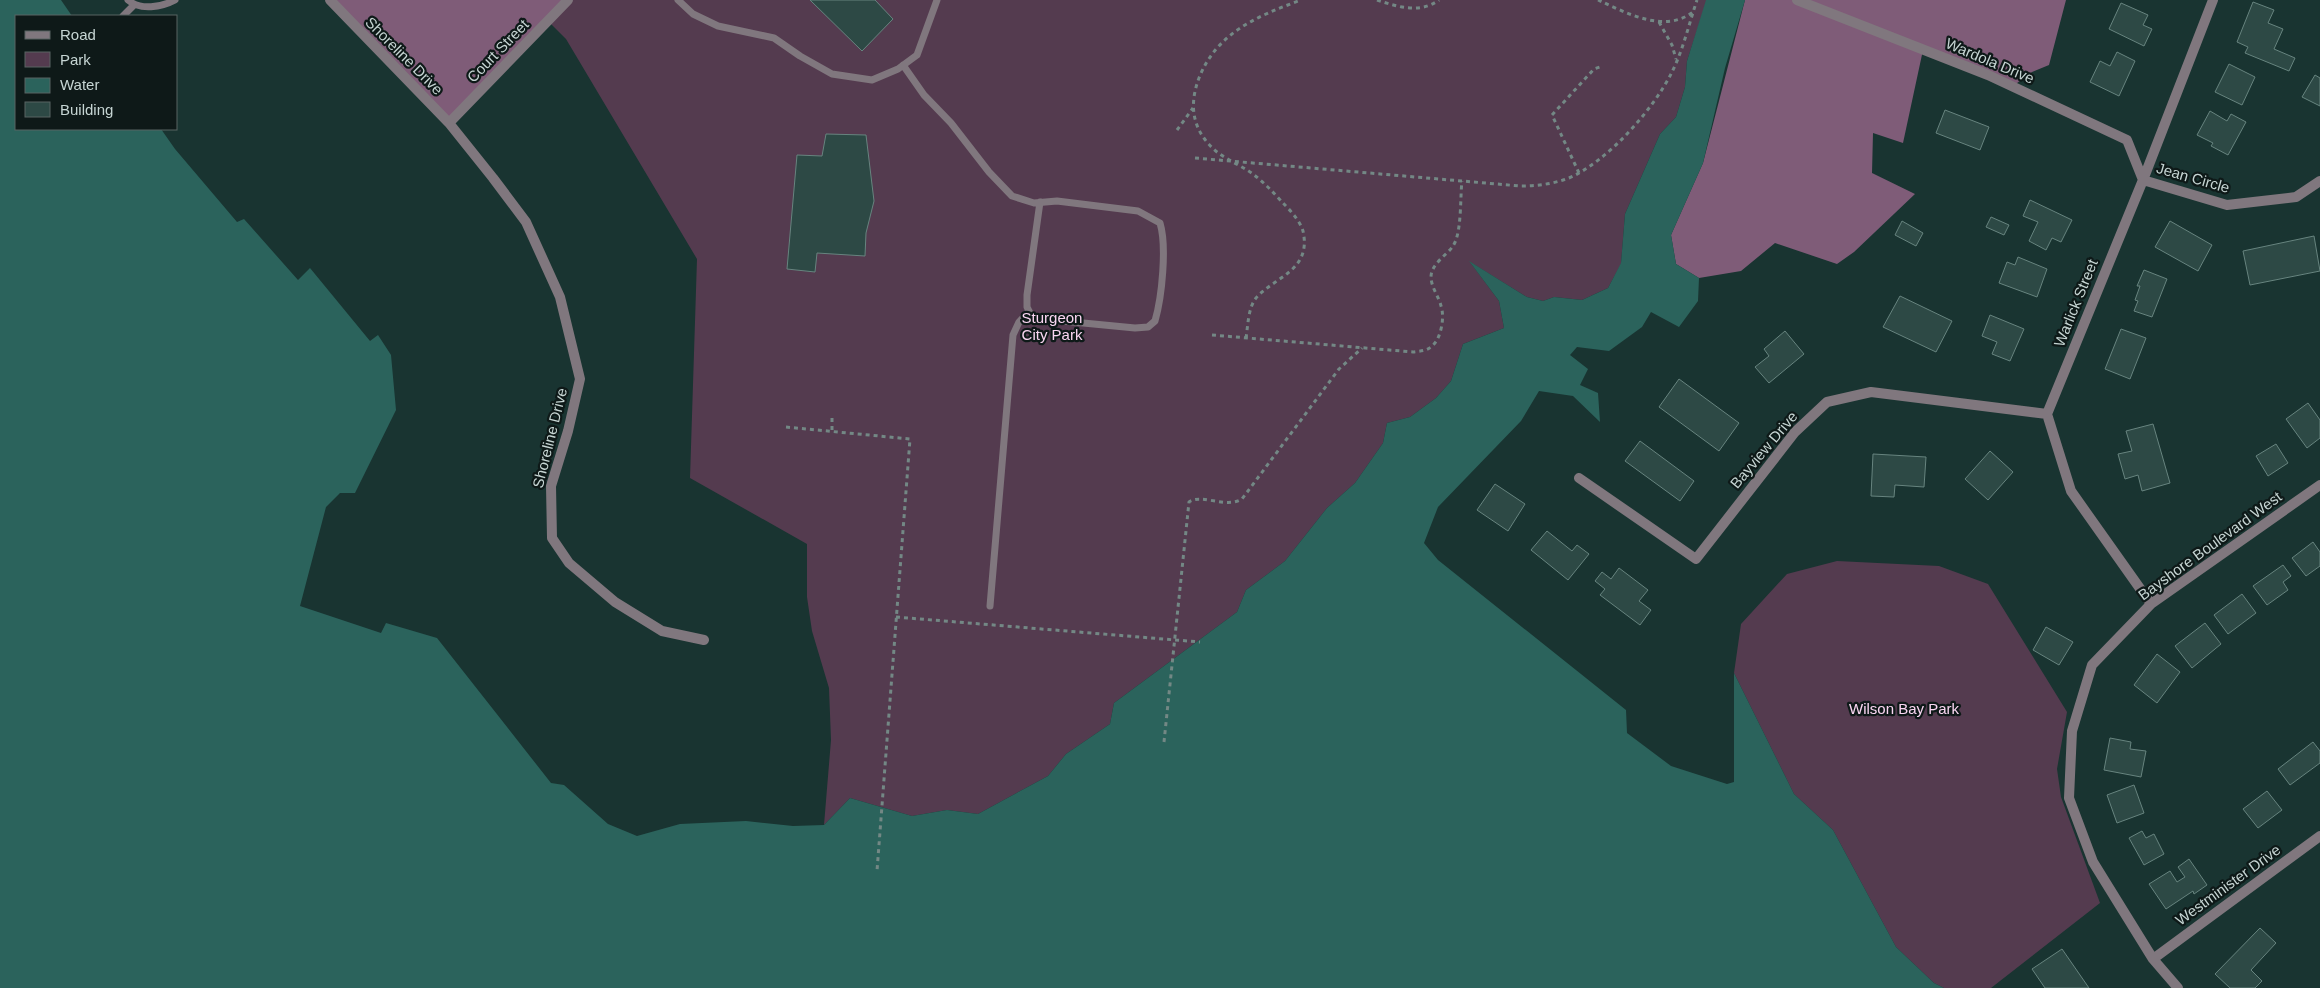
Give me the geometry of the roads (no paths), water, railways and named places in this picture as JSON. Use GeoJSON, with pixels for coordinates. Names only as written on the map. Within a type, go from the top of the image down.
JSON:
{"type":"FeatureCollection","features":[{"type":"Feature","properties":{"kind":"street","name":"Shoreline Drive"},"geometry":{"type":"LineString","coordinates":[[330,0],[449,123],[526,222],[560,297],[580,378],[568,431],[550,486],[552,538],[568,563],[615,602],[662,631],[704,640]]}},
{"type":"Feature","properties":{"kind":"street","name":"Court Street"},"geometry":{"type":"LineString","coordinates":[[449,123],[568,0]]}},
{"type":"Feature","properties":{"kind":"street","name":"Warlick Street"},"geometry":{"type":"LineString","coordinates":[[2047,414],[2143,180],[2213,0]]}},
{"type":"Feature","properties":{"kind":"street","name":"Wardola Drive"},"geometry":{"type":"LineString","coordinates":[[1801,2],[1988,75],[2127,140],[2143,180]]}},
{"type":"Feature","properties":{"kind":"street","name":"Jean Circle"},"geometry":{"type":"LineString","coordinates":[[2143,180],[2227,205],[2296,197],[2320,181]]}},
{"type":"Feature","properties":{"kind":"street","name":"Bayview Drive"},"geometry":{"type":"LineString","coordinates":[[1580,478],[1696,559],[1795,432],[1827,402],[1871,392],[2047,414]]}},
{"type":"Feature","properties":{"kind":"street"},"geometry":{"type":"LineString","coordinates":[[2047,414],[2071,491],[2150,604]]}},
{"type":"Feature","properties":{"kind":"street","name":"Bayshore Boulevard West"},"geometry":{"type":"LineString","coordinates":[[2178,988],[2153,959],[2093,862],[2069,798],[2072,731],[2092,665],[2150,604],[2320,485]]}},
{"type":"Feature","properties":{"kind":"street","name":"Westminister Drive"},"geometry":{"type":"LineString","coordinates":[[2153,959],[2320,836]]}},
{"type":"Feature","properties":{"kind":"lane"},"geometry":{"type":"LineString","coordinates":[[124,15],[131,3],[148,7],[176,0]]}},
{"type":"Feature","properties":{"kind":"lane"},"geometry":{"type":"LineString","coordinates":[[678,0],[693,14],[718,26],[774,38],[800,56],[832,74],[872,80],[903,65],[917,55],[934,2]]}},
{"type":"Feature","properties":{"kind":"lane"},"geometry":{"type":"LineString","coordinates":[[903,65],[924,94],[951,123],[989,172],[1012,196],[1034,203],[1040,202],[1057,201],[1138,211],[1160,223],[1164,236],[1159,309],[1156,321],[1148,327],[1135,328],[1042,319],[1031,315],[1028,294],[1040,202]]}},
{"type":"Feature","properties":{"kind":"lane"},"geometry":{"type":"LineString","coordinates":[[990,606],[1013,335],[1019,322],[1029,311]]}},
{"type":"Feature","properties":{"kind":"water"},"geometry":{"type":"Polygon","coordinates":[[[0,0],[61,0],[71,15],[15,15],[15,130],[162,130],[175,149],[237,222],[244,219],[298,280],[310,268],[370,341],[378,335],[391,355],[396,410],[355,493],[340,493],[326,507],[300,606],[381,633],[386,623],[437,638],[551,783],[564,785],[608,824],[637,836],[680,824],[746,821],[793,826],[824,825],[850,798],[912,816],[947,810],[978,814],[1048,776],[1066,754],[1110,724],[1114,703],[1237,612],[1246,590],[1285,561],[1327,508],[1355,483],[1383,443],[1387,423],[1410,417],[1436,398],[1451,381],[1463,344],[1504,328],[1499,301],[1469,261],[1527,297],[1543,301],[1554,297],[1582,300],[1608,288],[1621,263],[1625,214],[1660,134],[1676,117],[1685,87],[1687,61],[1706,0],[1745,0],[1725,68],[1703,163],[1671,235],[1676,264],[1699,278],[1698,301],[1679,327],[1651,312],[1642,327],[1609,351],[1577,347],[1570,355],[1588,369],[1580,385],[1598,393],[1600,422],[1573,396],[1539,391],[1521,421],[1438,507],[1424,543],[1438,560],[1626,710],[1627,733],[1671,766],[1727,784],[1734,782],[1734,673],[1794,794],[1833,830],[1896,947],[1934,983],[1944,988],[0,988],[0,0]]]}},
{"type":"Feature","properties":{"kind":"park label","name":"Sturgeon City Park"},"geometry":{"type":"Point","coordinates":[1052,326]}},
{"type":"Feature","properties":{"kind":"park label","name":"Wilson Bay Park"},"geometry":{"type":"Point","coordinates":[1904,709]}}]}
